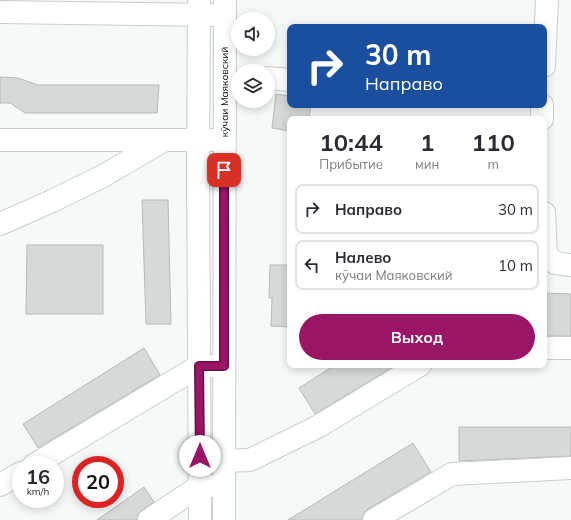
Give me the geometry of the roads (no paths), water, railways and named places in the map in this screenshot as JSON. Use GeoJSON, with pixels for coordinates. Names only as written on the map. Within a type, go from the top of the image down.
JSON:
{"type":"FeatureCollection","features":[{"type":"Feature","properties":{"kind":"street"},"geometry":{"type":"LineString","coordinates":[[546,24],[547,0]]}},
{"type":"Feature","properties":{"kind":"street"},"geometry":{"type":"LineString","coordinates":[[199,7],[198,140],[200,520]]}},
{"type":"Feature","properties":{"kind":"street"},"geometry":{"type":"LineString","coordinates":[[0,12],[199,7],[225,8]]}},
{"type":"Feature","properties":{"kind":"street","name":"кӯчаи Маяковский"},"geometry":{"type":"LineString","coordinates":[[224,520],[224,140],[231,76],[225,8]]}},
{"type":"Feature","properties":{"kind":"street"},"geometry":{"type":"LineString","coordinates":[[275,79],[287,80]]}},
{"type":"Feature","properties":{"kind":"street"},"geometry":{"type":"LineString","coordinates":[[0,140],[224,140]]}},
{"type":"Feature","properties":{"kind":"street"},"geometry":{"type":"LineString","coordinates":[[0,224],[103,176],[164,141]]}},
{"type":"Feature","properties":{"kind":"street"},"geometry":{"type":"LineString","coordinates":[[547,256],[555,263],[571,265]]}},
{"type":"Feature","properties":{"kind":"street"},"geometry":{"type":"LineString","coordinates":[[547,348],[571,348]]}},
{"type":"Feature","properties":{"kind":"street"},"geometry":{"type":"LineString","coordinates":[[49,456],[199,366],[224,366]]}},
{"type":"Feature","properties":{"kind":"street"},"geometry":{"type":"LineString","coordinates":[[224,461],[250,460],[313,430],[415,368]]}},
{"type":"Feature","properties":{"kind":"street"},"geometry":{"type":"LineString","coordinates":[[374,520],[452,474],[571,468]]}},
{"type":"Feature","properties":{"kind":"street"},"geometry":{"type":"LineString","coordinates":[[0,485],[12,478]]}},
{"type":"Feature","properties":{"kind":"street"},"geometry":{"type":"LineString","coordinates":[[149,520],[200,486],[224,486]]}}]}
